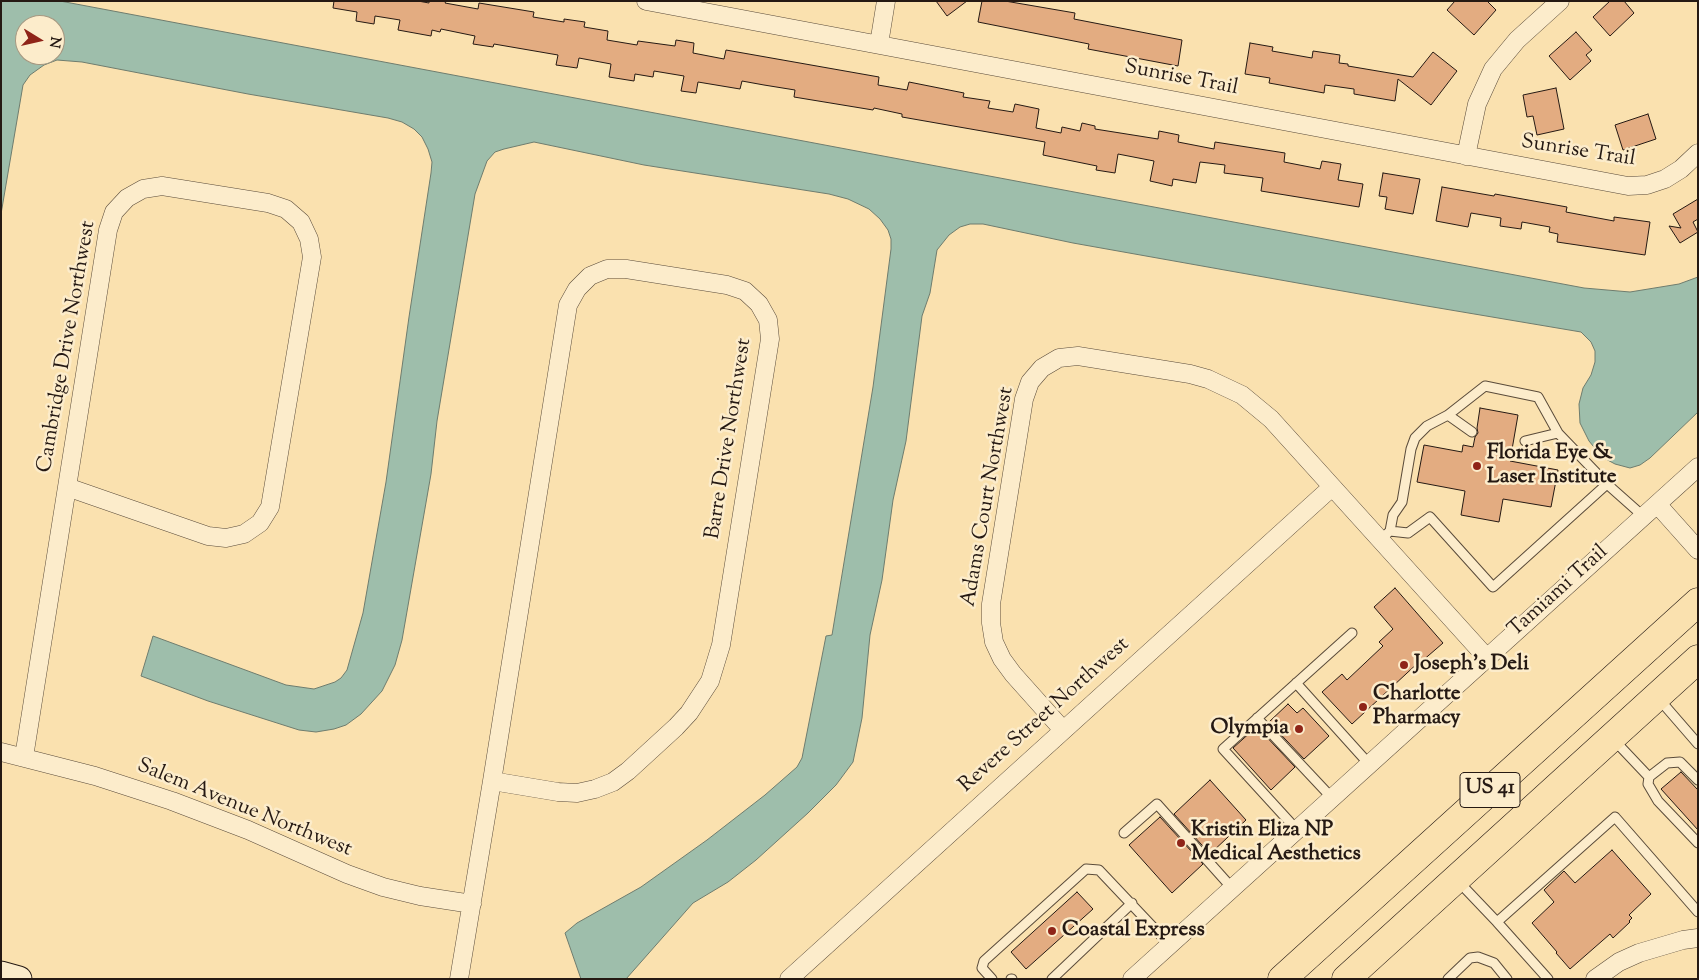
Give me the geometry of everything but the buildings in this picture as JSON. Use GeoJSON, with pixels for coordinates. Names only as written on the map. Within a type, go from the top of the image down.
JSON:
{"type":"FeatureCollection","features":[{"type":"Feature","properties":{"kind":"main road","name":"US 41"},"geometry":{"type":"LineString","coordinates":[[1282,979],[1698,602]]}},
{"type":"Feature","properties":{"kind":"main road","name":"US 41"},"geometry":{"type":"LineString","coordinates":[[1346,979],[1698,659]]}},
{"type":"Feature","properties":{"kind":"main road"},"geometry":{"type":"LineString","coordinates":[[1300,979],[1319,945]]}},
{"type":"Feature","properties":{"kind":"street","name":"Sunrise Trail"},"geometry":{"type":"LineString","coordinates":[[646,1],[677,4],[1628,186],[1647,185],[1665,179],[1681,169],[1698,153]]}},
{"type":"Feature","properties":{"kind":"street"},"geometry":{"type":"LineString","coordinates":[[879,44],[886,1]]}},
{"type":"Feature","properties":{"kind":"street"},"geometry":{"type":"LineString","coordinates":[[1466,156],[1477,104],[1493,69],[1517,40],[1560,1]]}},
{"type":"Feature","properties":{"kind":"street","name":"Cambridge Drive Northwest"},"geometry":{"type":"LineString","coordinates":[[24,757],[67,487],[108,230],[114,212],[127,198],[143,189],[162,186],[268,203],[286,209],[300,222],[309,238],[312,257],[270,507],[260,523],[244,534],[226,538],[208,536],[67,487]]}},
{"type":"Feature","properties":{"kind":"street","name":"Barre Drive Northwest"},"geometry":{"type":"LineString","coordinates":[[459,979],[568,306],[577,288],[590,276],[607,269],[626,269],[727,285],[744,291],[759,304],[768,320],[770,339],[721,646],[710,681],[700,698],[676,727],[628,771],[613,782],[577,793],[558,792],[492,781]]}},
{"type":"Feature","properties":{"kind":"street","name":"Adams Court Northwest"},"geometry":{"type":"LineString","coordinates":[[1063,730],[1002,659],[994,642],[991,623],[991,604],[1024,399],[1030,382],[1042,368],[1059,358],[1078,356],[1190,374],[1225,386],[1242,395],[1271,419],[1332,486],[1385,536],[1487,658]]}},
{"type":"Feature","properties":{"kind":"street","name":"Tamiami Trail"},"geometry":{"type":"LineString","coordinates":[[1132,979],[1698,467]]}},
{"type":"Feature","properties":{"kind":"street","name":"Revere Street Northwest"},"geometry":{"type":"LineString","coordinates":[[789,979],[1332,486]]}},
{"type":"Feature","properties":{"kind":"street"},"geometry":{"type":"LineString","coordinates":[[1657,504],[1698,550]]}},
{"type":"Feature","properties":{"kind":"street","name":"Salem Avenue Northwest"},"geometry":{"type":"LineString","coordinates":[[1,752],[95,776],[172,801],[248,830],[347,874],[384,886],[420,896],[472,904]]}},
{"type":"Feature","properties":{"kind":"street"},"geometry":{"type":"LineString","coordinates":[[1595,979],[1619,962],[1639,953],[1683,940],[1698,938]]}},
{"type":"Feature","properties":{"kind":"street"},"geometry":{"type":"LineString","coordinates":[[1,974],[19,979]]}},
{"type":"Feature","properties":{"kind":"lane"},"geometry":{"type":"LineString","coordinates":[[1607,484],[1493,587],[1430,517],[1408,533],[1385,536],[1393,515],[1402,502],[1411,449],[1415,438],[1427,426],[1448,415],[1485,386],[1538,397],[1558,433],[1607,484],[1643,516]]}},
{"type":"Feature","properties":{"kind":"lane"},"geometry":{"type":"LineString","coordinates":[[1448,415],[1472,432]]}},
{"type":"Feature","properties":{"kind":"lane"},"geometry":{"type":"LineString","coordinates":[[1525,441],[1558,433]]}},
{"type":"Feature","properties":{"kind":"lane"},"geometry":{"type":"LineString","coordinates":[[1296,830],[1223,749],[1352,633]]}},
{"type":"Feature","properties":{"kind":"lane"},"geometry":{"type":"LineString","coordinates":[[1296,683],[1370,764]]}},
{"type":"Feature","properties":{"kind":"lane"},"geometry":{"type":"LineString","coordinates":[[1656,696],[1698,744]]}},
{"type":"Feature","properties":{"kind":"lane"},"geometry":{"type":"LineString","coordinates":[[1257,718],[1332,798]]}},
{"type":"Feature","properties":{"kind":"lane"},"geometry":{"type":"LineString","coordinates":[[1612,737],[1649,777]]}},
{"type":"Feature","properties":{"kind":"lane"},"geometry":{"type":"LineString","coordinates":[[1698,780],[1680,762],[1667,763],[1649,777],[1648,784],[1658,801],[1698,843]]}},
{"type":"Feature","properties":{"kind":"lane"},"geometry":{"type":"LineString","coordinates":[[1124,833],[1157,804],[1232,888]]}},
{"type":"Feature","properties":{"kind":"lane"},"geometry":{"type":"LineString","coordinates":[[1497,922],[1615,817],[1698,912]]}},
{"type":"Feature","properties":{"kind":"lane"},"geometry":{"type":"LineString","coordinates":[[992,979],[982,968],[984,961],[1086,869],[1099,870],[1169,944]]}},
{"type":"Feature","properties":{"kind":"lane"},"geometry":{"type":"LineString","coordinates":[[1456,879],[1548,979]]}},
{"type":"Feature","properties":{"kind":"lane"},"geometry":{"type":"LineString","coordinates":[[1052,979],[1132,903]]}},
{"type":"Feature","properties":{"kind":"lane"},"geometry":{"type":"LineString","coordinates":[[1448,979],[1470,958],[1478,956],[1494,964],[1507,979]]}},
{"type":"Feature","properties":{"kind":"shaded area"},"geometry":{"type":"Polygon","coordinates":[[[1,1],[60,1],[1584,288],[1630,292],[1679,284],[1698,277],[1698,412],[1650,458],[1640,465],[1630,468],[1615,464],[1602,457],[1589,441],[1580,423],[1579,404],[1583,388],[1591,375],[1595,362],[1595,351],[1591,342],[1581,332],[1073,243],[983,224],[970,224],[960,227],[949,235],[937,250],[930,293],[922,316],[906,441],[893,500],[882,580],[870,635],[862,718],[853,762],[836,785],[756,860],[728,882],[693,903],[626,979],[581,979],[565,933],[577,923],[641,887],[707,840],[765,795],[797,767],[802,758],[826,636],[832,635],[873,387],[891,249],[891,239],[888,230],[869,209],[848,199],[829,194],[644,165],[534,142],[495,152],[487,161],[475,194],[437,421],[431,474],[402,640],[395,665],[382,691],[361,714],[346,725],[316,732],[299,730],[208,701],[141,676],[153,636],[286,685],[314,689],[335,682],[347,670],[363,613],[386,482],[431,173],[432,162],[428,149],[422,137],[414,129],[402,122],[388,118],[248,94],[82,62],[65,61],[65,15],[15,15],[15,65],[44,65],[30,75],[23,85],[1,214],[1,1]]]}},
{"type":"Feature","properties":{"kind":"place","name":"Florida Eye & Laser Institute"},"geometry":{"type":"Point","coordinates":[1477,466]}},
{"type":"Feature","properties":{"kind":"place","name":"Joseph's Deli"},"geometry":{"type":"Point","coordinates":[1404,665]}},
{"type":"Feature","properties":{"kind":"place","name":"Charlotte Pharmacy"},"geometry":{"type":"Point","coordinates":[1363,707]}},
{"type":"Feature","properties":{"kind":"place","name":"Olympia"},"geometry":{"type":"Point","coordinates":[1299,729]}},
{"type":"Feature","properties":{"kind":"place","name":"Kristin Eliza NP Medical Aesthetics"},"geometry":{"type":"Point","coordinates":[1181,843]}},
{"type":"Feature","properties":{"kind":"place","name":"Coastal Express"},"geometry":{"type":"Point","coordinates":[1052,931]}}]}
